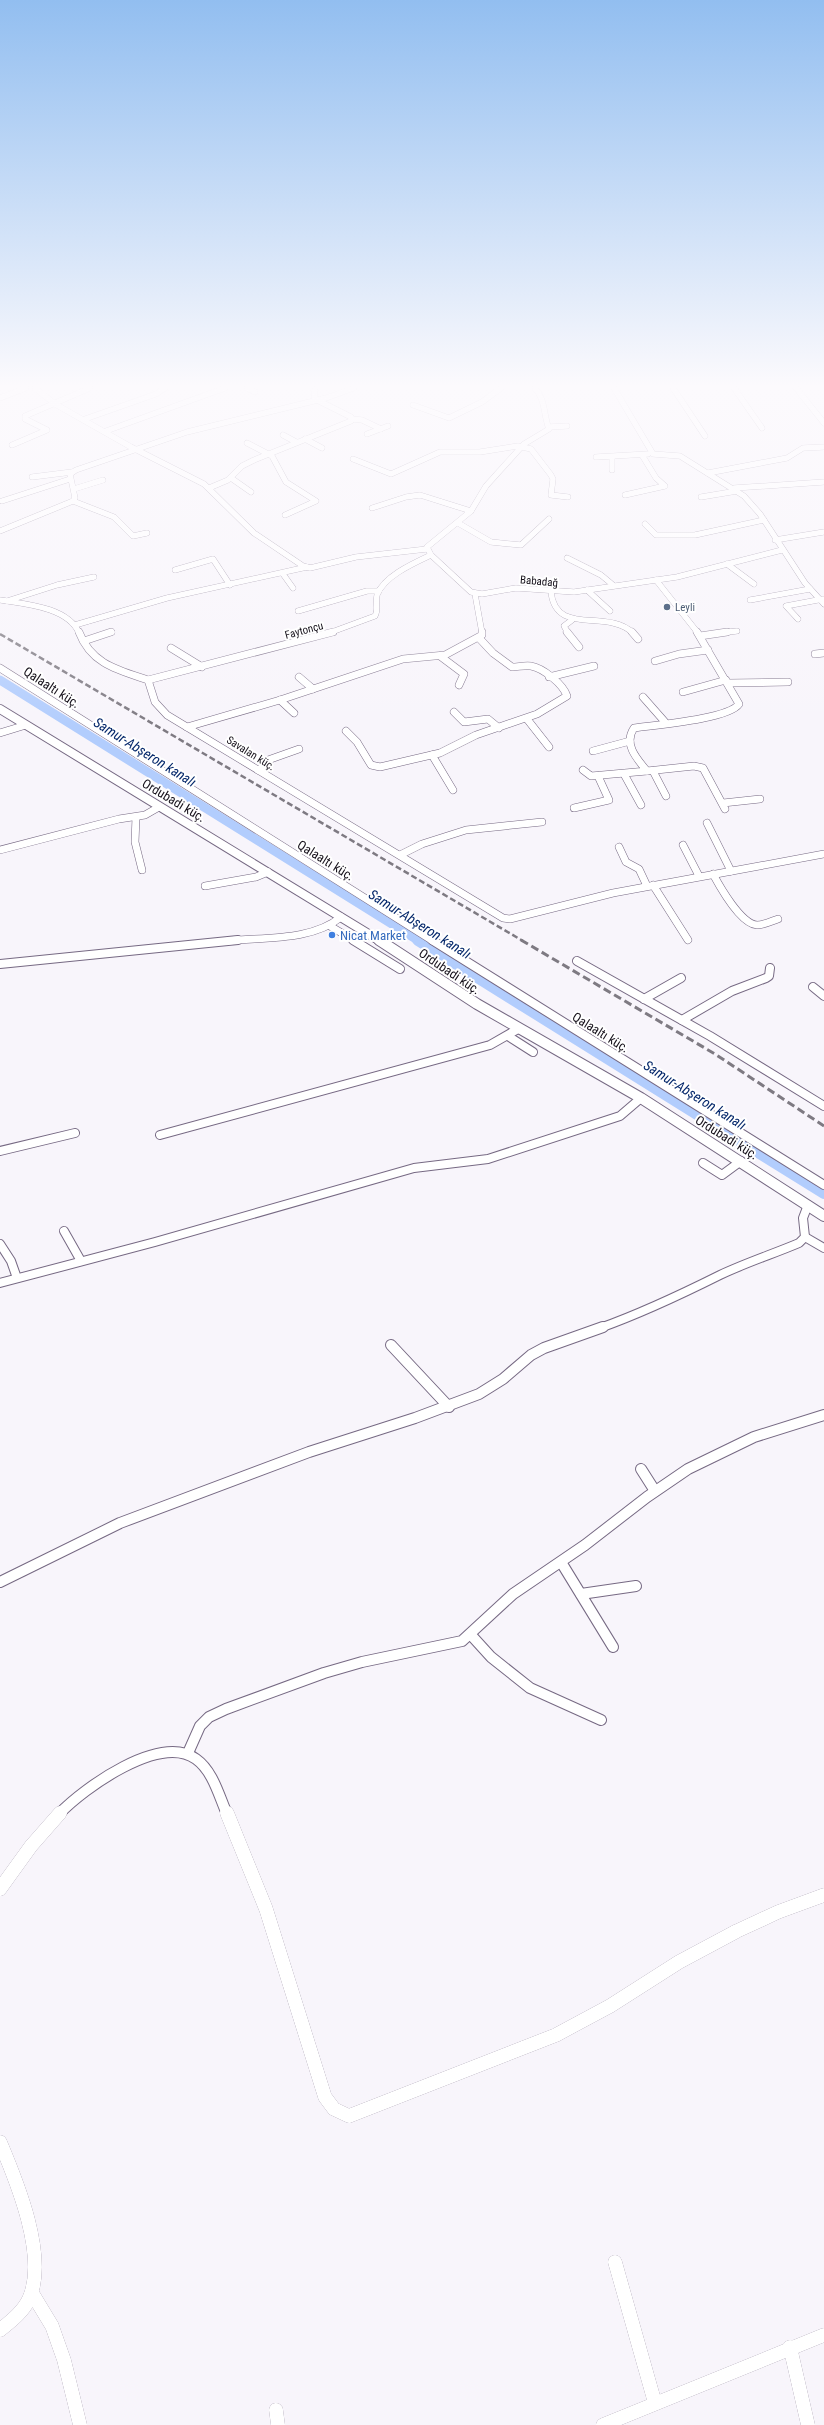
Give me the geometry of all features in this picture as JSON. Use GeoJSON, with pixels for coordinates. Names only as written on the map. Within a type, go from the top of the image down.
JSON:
{"type":"FeatureCollection","features":[{"type":"Feature","properties":{"kind":"street"},"geometry":{"type":"LineString","coordinates":[[0,530],[73,501]]}},
{"type":"Feature","properties":{"kind":"street"},"geometry":{"type":"LineString","coordinates":[[73,501],[114,516],[133,536],[147,533]]}},
{"type":"Feature","properties":{"kind":"street"},"geometry":{"type":"LineString","coordinates":[[222,501],[254,534],[298,564],[307,568]]}},
{"type":"Feature","properties":{"kind":"street"},"geometry":{"type":"LineString","coordinates":[[286,515],[316,501]]}},
{"type":"Feature","properties":{"kind":"street"},"geometry":{"type":"LineString","coordinates":[[372,508],[395,501]]}},
{"type":"Feature","properties":{"kind":"street"},"geometry":{"type":"LineString","coordinates":[[439,501],[453,508],[471,511]]}},
{"type":"Feature","properties":{"kind":"street"},"geometry":{"type":"LineString","coordinates":[[75,625],[167,598],[356,557],[427,548],[471,511],[477,501]]}},
{"type":"Feature","properties":{"kind":"street"},"geometry":{"type":"LineString","coordinates":[[749,501],[764,520],[775,540],[810,589],[822,601]]}},
{"type":"Feature","properties":{"kind":"street"},"geometry":{"type":"LineString","coordinates":[[496,543],[523,544],[550,519]]}},
{"type":"Feature","properties":{"kind":"street"},"geometry":{"type":"LineString","coordinates":[[645,524],[656,535],[695,535],[764,520]]}},
{"type":"Feature","properties":{"kind":"street"},"geometry":{"type":"LineString","coordinates":[[458,523],[496,543],[501,549]]}},
{"type":"Feature","properties":{"kind":"street"},"geometry":{"type":"LineString","coordinates":[[775,540],[824,532]]}},
{"type":"Feature","properties":{"kind":"street"},"geometry":{"type":"LineString","coordinates":[[187,727],[280,700],[410,657],[440,656],[479,638],[482,632],[475,594],[468,590],[431,555],[427,548]]}},
{"type":"Feature","properties":{"kind":"street","name":"Babadağ"},"geometry":{"type":"LineString","coordinates":[[475,594],[525,588],[551,592],[587,590],[694,574],[782,550]]}},
{"type":"Feature","properties":{"kind":"street"},"geometry":{"type":"LineString","coordinates":[[298,611],[367,591],[379,591],[399,572],[431,555]]}},
{"type":"Feature","properties":{"kind":"street"},"geometry":{"type":"LineString","coordinates":[[567,558],[601,575],[613,585]]}},
{"type":"Feature","properties":{"kind":"street"},"geometry":{"type":"LineString","coordinates":[[175,570],[213,559],[216,561],[230,585]]}},
{"type":"Feature","properties":{"kind":"street"},"geometry":{"type":"LineString","coordinates":[[727,564],[754,584]]}},
{"type":"Feature","properties":{"kind":"street"},"geometry":{"type":"LineString","coordinates":[[283,574],[293,588]]}},
{"type":"Feature","properties":{"kind":"street"},"geometry":{"type":"LineString","coordinates":[[3,600],[57,585],[94,577]]}},
{"type":"Feature","properties":{"kind":"street"},"geometry":{"type":"LineString","coordinates":[[656,580],[700,636],[739,704],[735,710],[721,715],[665,722],[634,728],[630,733],[630,741],[634,753],[650,771],[666,796]]}},
{"type":"Feature","properties":{"kind":"street"},"geometry":{"type":"LineString","coordinates":[[750,600],[810,589]]}},
{"type":"Feature","properties":{"kind":"street"},"geometry":{"type":"LineString","coordinates":[[587,590],[610,611]]}},
{"type":"Feature","properties":{"kind":"street","name":"Faytonçu"},"geometry":{"type":"LineString","coordinates":[[148,680],[334,632],[375,616],[378,611],[377,596],[379,591]]}},
{"type":"Feature","properties":{"kind":"street"},"geometry":{"type":"LineString","coordinates":[[551,592],[551,598],[556,609],[572,620],[621,624],[638,639]]}},
{"type":"Feature","properties":{"kind":"street"},"geometry":{"type":"LineString","coordinates":[[3,600],[49,611],[75,625],[84,641],[86,649],[103,662],[148,680]]}},
{"type":"Feature","properties":{"kind":"street"},"geometry":{"type":"LineString","coordinates":[[798,619],[786,606],[822,601]]}},
{"type":"Feature","properties":{"kind":"street"},"geometry":{"type":"LineString","coordinates":[[572,620],[564,626],[564,630],[579,647]]}},
{"type":"Feature","properties":{"kind":"street"},"geometry":{"type":"LineString","coordinates":[[700,636],[737,631]]}},
{"type":"Feature","properties":{"kind":"street"},"geometry":{"type":"LineString","coordinates":[[84,641],[112,632]]}},
{"type":"Feature","properties":{"kind":"street"},"geometry":{"type":"LineString","coordinates":[[346,731],[374,766],[432,755],[476,735],[527,719],[567,696],[565,690],[535,666],[512,667],[493,653],[479,638]]}},
{"type":"Feature","properties":{"kind":"street"},"geometry":{"type":"LineString","coordinates":[[171,648],[202,667]]}},
{"type":"Feature","properties":{"kind":"street"},"geometry":{"type":"LineString","coordinates":[[655,661],[679,654],[708,650]]}},
{"type":"Feature","properties":{"kind":"street"},"geometry":{"type":"LineString","coordinates":[[815,654],[824,653]]}},
{"type":"Feature","properties":{"kind":"street"},"geometry":{"type":"LineString","coordinates":[[440,656],[464,674],[459,685]]}},
{"type":"Feature","properties":{"kind":"street"},"geometry":{"type":"LineString","coordinates":[[549,677],[594,666]]}},
{"type":"Feature","properties":{"kind":"street","name":"Qalaaltı küç."},"geometry":{"type":"LineString","coordinates":[[0,668],[215,805],[824,1185]]}},
{"type":"Feature","properties":{"kind":"street"},"geometry":{"type":"LineString","coordinates":[[299,677],[313,689]]}},
{"type":"Feature","properties":{"kind":"street","name":"Savalan küç."},"geometry":{"type":"LineString","coordinates":[[148,680],[155,702],[159,708],[187,727],[494,912],[510,919],[650,885]]}},
{"type":"Feature","properties":{"kind":"street"},"geometry":{"type":"LineString","coordinates":[[683,692],[727,681],[762,680],[788,682]]}},
{"type":"Feature","properties":{"kind":"street"},"geometry":{"type":"LineString","coordinates":[[643,697],[665,722]]}},
{"type":"Feature","properties":{"kind":"street"},"geometry":{"type":"LineString","coordinates":[[280,700],[294,713]]}},
{"type":"Feature","properties":{"kind":"street","name":"Ordubadi küç."},"geometry":{"type":"LineString","coordinates":[[0,709],[268,872],[518,1028],[641,1098],[741,1160],[824,1216]]}},
{"type":"Feature","properties":{"kind":"street"},"geometry":{"type":"LineString","coordinates":[[454,712],[464,722],[485,719],[499,728]]}},
{"type":"Feature","properties":{"kind":"street"},"geometry":{"type":"LineString","coordinates":[[527,719],[549,747]]}},
{"type":"Feature","properties":{"kind":"street"},"geometry":{"type":"LineString","coordinates":[[0,733],[26,725]]}},
{"type":"Feature","properties":{"kind":"street"},"geometry":{"type":"LineString","coordinates":[[593,751],[630,741]]}},
{"type":"Feature","properties":{"kind":"street"},"geometry":{"type":"LineString","coordinates":[[258,770],[267,764],[268,760],[299,749]]}},
{"type":"Feature","properties":{"kind":"street"},"geometry":{"type":"LineString","coordinates":[[432,755],[453,790]]}},
{"type":"Feature","properties":{"kind":"street"},"geometry":{"type":"LineString","coordinates":[[583,770],[590,776],[598,776],[694,766],[704,768],[724,806],[760,799]]}},
{"type":"Feature","properties":{"kind":"street"},"geometry":{"type":"LineString","coordinates":[[624,774],[641,805]]}},
{"type":"Feature","properties":{"kind":"street"},"geometry":{"type":"LineString","coordinates":[[574,808],[609,800],[598,776]]}},
{"type":"Feature","properties":{"kind":"street"},"geometry":{"type":"LineString","coordinates":[[0,850],[119,819],[136,817],[159,807]]}},
{"type":"Feature","properties":{"kind":"street"},"geometry":{"type":"LineString","coordinates":[[136,817],[135,835],[142,870]]}},
{"type":"Feature","properties":{"kind":"street"},"geometry":{"type":"LineString","coordinates":[[400,855],[422,844],[466,830],[542,822]]}},
{"type":"Feature","properties":{"kind":"street"},"geometry":{"type":"LineString","coordinates":[[707,823],[731,870]]}},
{"type":"Feature","properties":{"kind":"street"},"geometry":{"type":"LineString","coordinates":[[682,845],[699,876]]}},
{"type":"Feature","properties":{"kind":"street"},"geometry":{"type":"LineString","coordinates":[[619,847],[626,862],[639,869],[688,940]]}},
{"type":"Feature","properties":{"kind":"street"},"geometry":{"type":"LineString","coordinates":[[650,885],[824,854]]}},
{"type":"Feature","properties":{"kind":"street"},"geometry":{"type":"LineString","coordinates":[[205,886],[256,877],[268,872]]}},
{"type":"Feature","properties":{"kind":"street"},"geometry":{"type":"LineString","coordinates":[[713,874],[720,889],[749,922],[756,925],[778,919]]}},
{"type":"Feature","properties":{"kind":"street"},"geometry":{"type":"LineString","coordinates":[[0,964],[309,933],[330,926],[341,917]]}},
{"type":"Feature","properties":{"kind":"street"},"geometry":{"type":"LineString","coordinates":[[330,926],[400,969]]}},
{"type":"Feature","properties":{"kind":"street"},"geometry":{"type":"LineString","coordinates":[[578,961],[682,1020],[824,1106]]}},
{"type":"Feature","properties":{"kind":"street"},"geometry":{"type":"LineString","coordinates":[[682,1020],[732,991],[766,978],[769,976],[770,968]]}},
{"type":"Feature","properties":{"kind":"street"},"geometry":{"type":"LineString","coordinates":[[644,999],[681,978]]}},
{"type":"Feature","properties":{"kind":"street"},"geometry":{"type":"LineString","coordinates":[[813,988],[824,996]]}},
{"type":"Feature","properties":{"kind":"street"},"geometry":{"type":"LineString","coordinates":[[160,1135],[490,1045],[508,1036],[518,1028]]}},
{"type":"Feature","properties":{"kind":"street"},"geometry":{"type":"LineString","coordinates":[[508,1036],[532,1052]]}},
{"type":"Feature","properties":{"kind":"street"},"geometry":{"type":"LineString","coordinates":[[0,1282],[155,1242],[414,1168],[436,1164],[488,1159],[613,1119],[628,1110],[641,1098]]}},
{"type":"Feature","properties":{"kind":"street"},"geometry":{"type":"LineString","coordinates":[[0,1151],[75,1133]]}},
{"type":"Feature","properties":{"kind":"street"},"geometry":{"type":"LineString","coordinates":[[703,1163],[722,1175],[726,1174],[741,1160]]}},
{"type":"Feature","properties":{"kind":"street"},"geometry":{"type":"LineString","coordinates":[[804,1237],[803,1218],[808,1205]]}},
{"type":"Feature","properties":{"kind":"street"},"geometry":{"type":"LineString","coordinates":[[64,1231],[81,1261]]}},
{"type":"Feature","properties":{"kind":"street"},"geometry":{"type":"LineString","coordinates":[[804,1237],[824,1248]]}},
{"type":"Feature","properties":{"kind":"street"},"geometry":{"type":"LineString","coordinates":[[0,1582],[128,1520],[309,1452],[449,1407],[479,1394],[503,1379],[531,1355],[544,1348],[634,1316],[687,1293],[721,1275],[793,1246],[804,1237]]}},
{"type":"Feature","properties":{"kind":"street"},"geometry":{"type":"LineString","coordinates":[[0,1244],[11,1261],[17,1278]]}},
{"type":"Feature","properties":{"kind":"street"},"geometry":{"type":"LineString","coordinates":[[391,1345],[449,1407]]}},
{"type":"Feature","properties":{"kind":"street"},"geometry":{"type":"LineString","coordinates":[[188,1753],[200,1726],[209,1717],[226,1709],[324,1673],[362,1662],[456,1643],[472,1635],[481,1623],[513,1594],[617,1522],[655,1492],[739,1442],[795,1422],[824,1415]]}},
{"type":"Feature","properties":{"kind":"street"},"geometry":{"type":"LineString","coordinates":[[640,1469],[655,1492]]}},
{"type":"Feature","properties":{"kind":"street"},"geometry":{"type":"LineString","coordinates":[[561,1562],[613,1647]]}},
{"type":"Feature","properties":{"kind":"street"},"geometry":{"type":"LineString","coordinates":[[581,1594],[636,1586]]}},
{"type":"Feature","properties":{"kind":"street"},"geometry":{"type":"LineString","coordinates":[[472,1635],[491,1657],[530,1688],[601,1720]]}},
{"type":"Feature","properties":{"kind":"street"},"geometry":{"type":"LineString","coordinates":[[0,1889],[44,1831],[74,1800],[100,1779],[142,1758],[172,1753],[188,1753],[198,1759],[208,1770],[247,1859],[266,1909],[326,2097],[334,2109],[349,2116],[556,2035],[610,2006],[679,1962],[737,1931],[778,1912],[824,1895]]}},
{"type":"Feature","properties":{"kind":"street"},"geometry":{"type":"LineString","coordinates":[[0,2142],[10,2163],[30,2231],[34,2267],[32,2293],[23,2311],[0,2330]]}},
{"type":"Feature","properties":{"kind":"street"},"geometry":{"type":"LineString","coordinates":[[615,2262],[655,2403]]}},
{"type":"Feature","properties":{"kind":"street"},"geometry":{"type":"LineString","coordinates":[[32,2293],[52,2326],[62,2353],[80,2425]]}},
{"type":"Feature","properties":{"kind":"street"},"geometry":{"type":"LineString","coordinates":[[603,2425],[790,2347],[824,2335]]}},
{"type":"Feature","properties":{"kind":"street"},"geometry":{"type":"LineString","coordinates":[[790,2347],[808,2425]]}},
{"type":"Feature","properties":{"kind":"waterway","name":"Samur-Abşeron kanalı"},"geometry":{"type":"LineString","coordinates":[[0,680],[419,941]]}},
{"type":"Feature","properties":{"kind":"waterway","name":"Samur-Abşeron kanalı"},"geometry":{"type":"LineString","coordinates":[[418,940],[824,1193]]}},
{"type":"Feature","properties":{"kind":"railway"},"geometry":{"type":"LineString","coordinates":[[0,634],[523,941]]}},
{"type":"Feature","properties":{"kind":"railway"},"geometry":{"type":"LineString","coordinates":[[521,940],[715,1054],[824,1126]]}},
{"type":"Feature","properties":{"kind":"place","name":"Leyli"},"geometry":{"type":"Point","coordinates":[667,607]}},
{"type":"Feature","properties":{"kind":"place","name":"Nicat Market"},"geometry":{"type":"Point","coordinates":[332,935]}}]}
